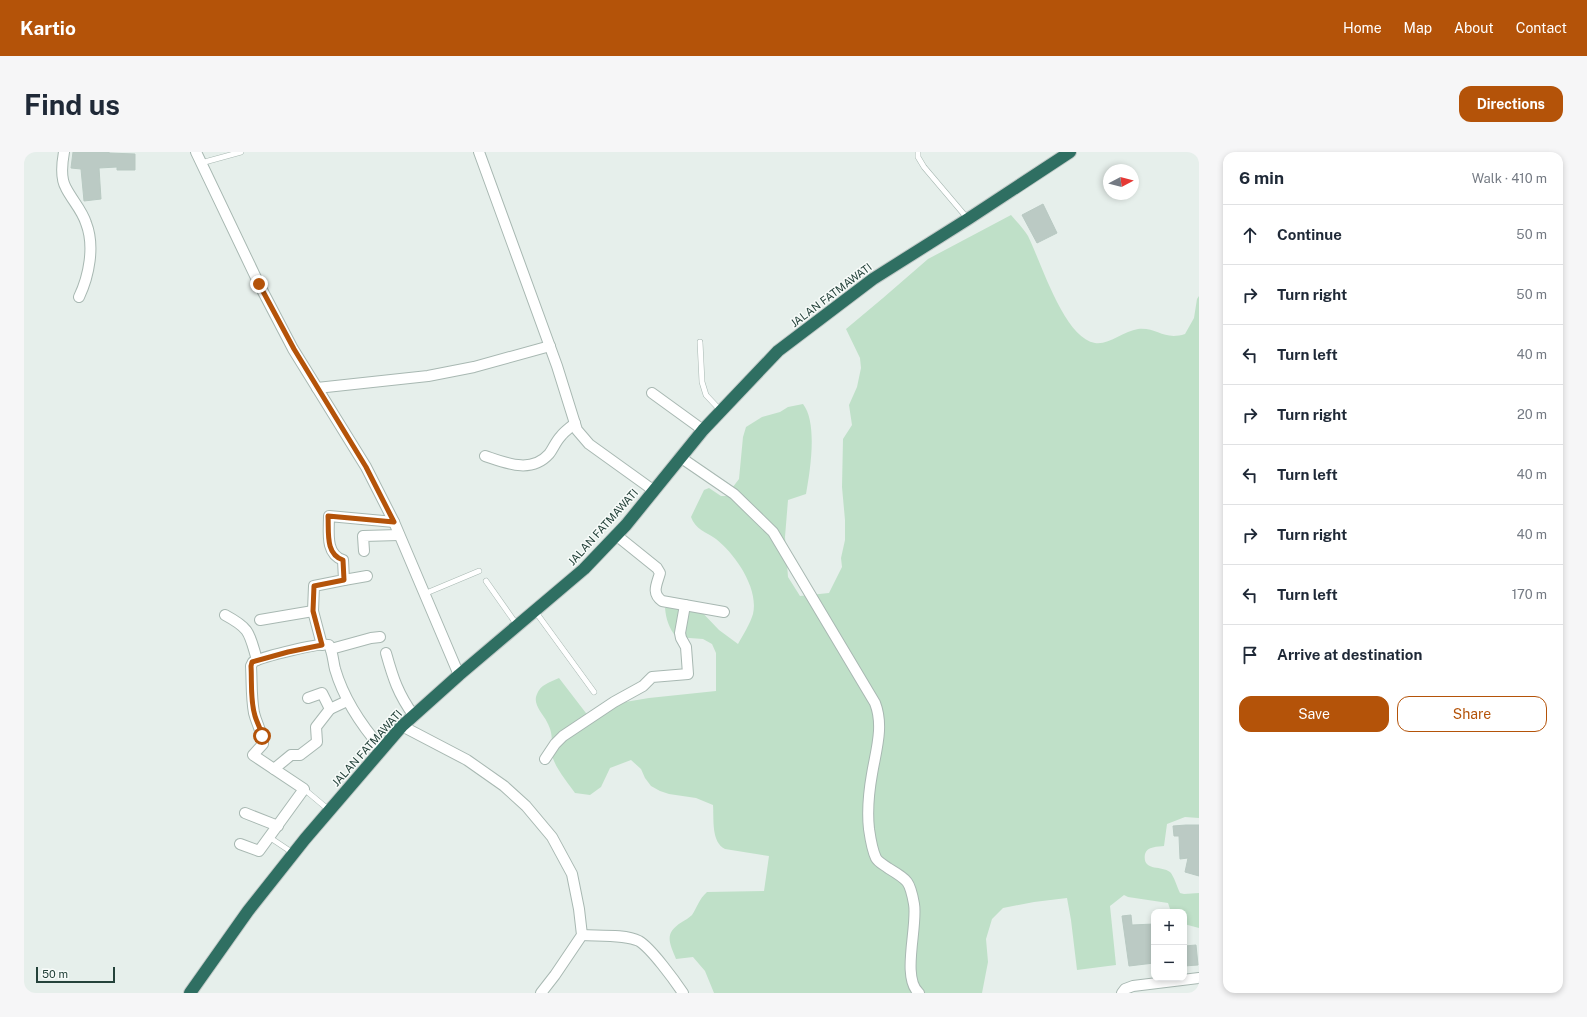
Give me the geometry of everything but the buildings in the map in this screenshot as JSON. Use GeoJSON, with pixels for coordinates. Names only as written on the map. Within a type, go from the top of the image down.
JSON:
{"type":"FeatureCollection","features":[{"type":"Feature","properties":{"kind":"highway","name":"JALAN FATMAWATI"},"geometry":{"type":"LineString","coordinates":[[190,993],[248,910],[293,853],[402,726],[459,675],[584,570],[616,535],[703,430],[778,351],[873,279],[1070,152]]}},
{"type":"Feature","properties":{"kind":"street"},"geometry":{"type":"LineString","coordinates":[[64,152],[63,181],[65,188],[82,212],[90,235],[90,259],[84,286],[79,298]]}},
{"type":"Feature","properties":{"kind":"street"},"geometry":{"type":"LineString","coordinates":[[196,152],[259,284],[294,349],[366,467],[394,522],[459,675]]}},
{"type":"Feature","properties":{"kind":"street"},"geometry":{"type":"LineString","coordinates":[[479,152],[572,407],[577,430],[589,444],[654,490]]}},
{"type":"Feature","properties":{"kind":"street"},"geometry":{"type":"LineString","coordinates":[[317,388],[428,376],[474,367],[550,346]]}},
{"type":"Feature","properties":{"kind":"street"},"geometry":{"type":"LineString","coordinates":[[652,393],[703,430]]}},
{"type":"Feature","properties":{"kind":"street"},"geometry":{"type":"LineString","coordinates":[[485,456],[523,466],[538,462],[549,453],[561,436],[575,423]]}},
{"type":"Feature","properties":{"kind":"street"},"geometry":{"type":"LineString","coordinates":[[680,457],[734,494],[773,532],[875,702],[879,713],[880,728],[870,784],[869,828],[876,858],[884,866],[904,878],[910,886],[915,910],[911,954],[912,984],[919,993]]}},
{"type":"Feature","properties":{"kind":"street"},"geometry":{"type":"LineString","coordinates":[[344,580],[343,560],[336,558],[330,549],[328,516],[394,522]]}},
{"type":"Feature","properties":{"kind":"street"},"geometry":{"type":"LineString","coordinates":[[364,551],[363,536],[399,535]]}},
{"type":"Feature","properties":{"kind":"street"},"geometry":{"type":"LineString","coordinates":[[616,535],[657,568],[660,573],[655,587],[657,598],[662,601],[724,612]]}},
{"type":"Feature","properties":{"kind":"street"},"geometry":{"type":"LineString","coordinates":[[368,576],[314,586],[313,611],[347,701],[365,729],[382,749]]}},
{"type":"Feature","properties":{"kind":"street"},"geometry":{"type":"LineString","coordinates":[[545,760],[555,744],[564,736],[614,702],[643,686],[652,677],[688,674],[686,647],[680,633],[685,605]]}},
{"type":"Feature","properties":{"kind":"street"},"geometry":{"type":"LineString","coordinates":[[260,620],[313,611]]}},
{"type":"Feature","properties":{"kind":"street"},"geometry":{"type":"LineString","coordinates":[[225,615],[240,623],[248,630],[257,660]]}},
{"type":"Feature","properties":{"kind":"street"},"geometry":{"type":"LineString","coordinates":[[240,844],[259,851],[304,789],[253,755],[263,744],[251,694],[252,662],[380,637]]}},
{"type":"Feature","properties":{"kind":"street"},"geometry":{"type":"LineString","coordinates":[[386,653],[394,681],[402,700],[414,716]]}},
{"type":"Feature","properties":{"kind":"street"},"geometry":{"type":"LineString","coordinates":[[308,698],[322,693],[330,709]]}},
{"type":"Feature","properties":{"kind":"street"},"geometry":{"type":"LineString","coordinates":[[274,769],[291,755],[300,755],[317,742],[316,727],[330,709],[347,701]]}},
{"type":"Feature","properties":{"kind":"street"},"geometry":{"type":"LineString","coordinates":[[402,726],[467,760],[504,786],[526,806],[552,837],[572,874],[579,909],[582,935],[541,993]]}},
{"type":"Feature","properties":{"kind":"street"},"geometry":{"type":"LineString","coordinates":[[244,813],[278,826]]}},
{"type":"Feature","properties":{"kind":"street"},"geometry":{"type":"LineString","coordinates":[[582,935],[628,937],[640,942],[672,977],[683,993]]}},
{"type":"Feature","properties":{"kind":"street"},"geometry":{"type":"LineString","coordinates":[[1122,993],[1125,989],[1133,986],[1199,978]]}},
{"type":"Feature","properties":{"kind":"lane"},"geometry":{"type":"LineString","coordinates":[[201,163],[241,152]]}},
{"type":"Feature","properties":{"kind":"lane"},"geometry":{"type":"LineString","coordinates":[[918,152],[918,157],[924,167],[968,219]]}},
{"type":"Feature","properties":{"kind":"lane"},"geometry":{"type":"LineString","coordinates":[[700,342],[702,382],[706,395],[721,411]]}},
{"type":"Feature","properties":{"kind":"lane"},"geometry":{"type":"LineString","coordinates":[[424,594],[480,571]]}},
{"type":"Feature","properties":{"kind":"lane"},"geometry":{"type":"LineString","coordinates":[[486,581],[518,626]]}},
{"type":"Feature","properties":{"kind":"lane"},"geometry":{"type":"LineString","coordinates":[[535,611],[594,692]]}},
{"type":"Feature","properties":{"kind":"lane"},"geometry":{"type":"LineString","coordinates":[[304,789],[329,810]]}},
{"type":"Feature","properties":{"kind":"lane"},"geometry":{"type":"LineString","coordinates":[[269,837],[293,853]]}},
{"type":"Feature","properties":{"kind":"green space"},"geometry":{"type":"Polygon","coordinates":[[[1011,215],[1028,236],[1055,297],[1073,328],[1084,338],[1095,343],[1106,342],[1127,332],[1138,329],[1150,330],[1171,336],[1185,334],[1194,318],[1197,299],[1199,296],[1199,818],[1185,817],[1167,824],[1164,846],[1153,847],[1146,851],[1145,860],[1149,866],[1170,872],[1180,893],[1199,893],[1199,928],[1187,925],[1187,909],[1170,909],[1168,903],[1128,897],[1124,895],[1110,906],[1116,965],[1077,970],[1067,898],[1034,902],[1003,908],[992,919],[986,939],[988,962],[982,993],[714,993],[705,971],[693,957],[676,959],[671,948],[670,934],[676,926],[692,915],[700,900],[707,892],[764,891],[769,856],[725,849],[717,841],[715,836],[713,805],[696,798],[669,794],[660,791],[651,786],[641,769],[631,760],[610,768],[601,787],[590,795],[575,793],[562,775],[552,755],[551,732],[537,705],[537,694],[540,688],[559,678],[589,717],[625,702],[716,691],[716,653],[712,644],[703,639],[676,637],[668,623],[665,608],[686,603],[698,608],[719,630],[738,644],[753,614],[754,604],[749,583],[738,562],[723,545],[695,525],[691,517],[704,490],[709,488],[721,496],[726,496],[739,479],[743,437],[746,427],[762,417],[780,412],[788,407],[803,404],[808,412],[812,435],[811,461],[806,494],[788,500],[785,537],[788,577],[800,596],[829,593],[842,567],[841,558],[845,540],[842,487],[843,439],[852,425],[849,405],[857,387],[861,368],[860,358],[846,329],[928,259],[1011,215]]]}},
{"type":"Feature","properties":{"kind":"route"},"geometry":{"type":"LineString","coordinates":[[259,284],[294,349],[366,467],[394,522],[328,516],[330,549],[336,558],[343,560],[344,580],[314,586],[313,611],[322,645],[288,652],[252,662],[251,694],[255,715],[262,736]]}}]}
